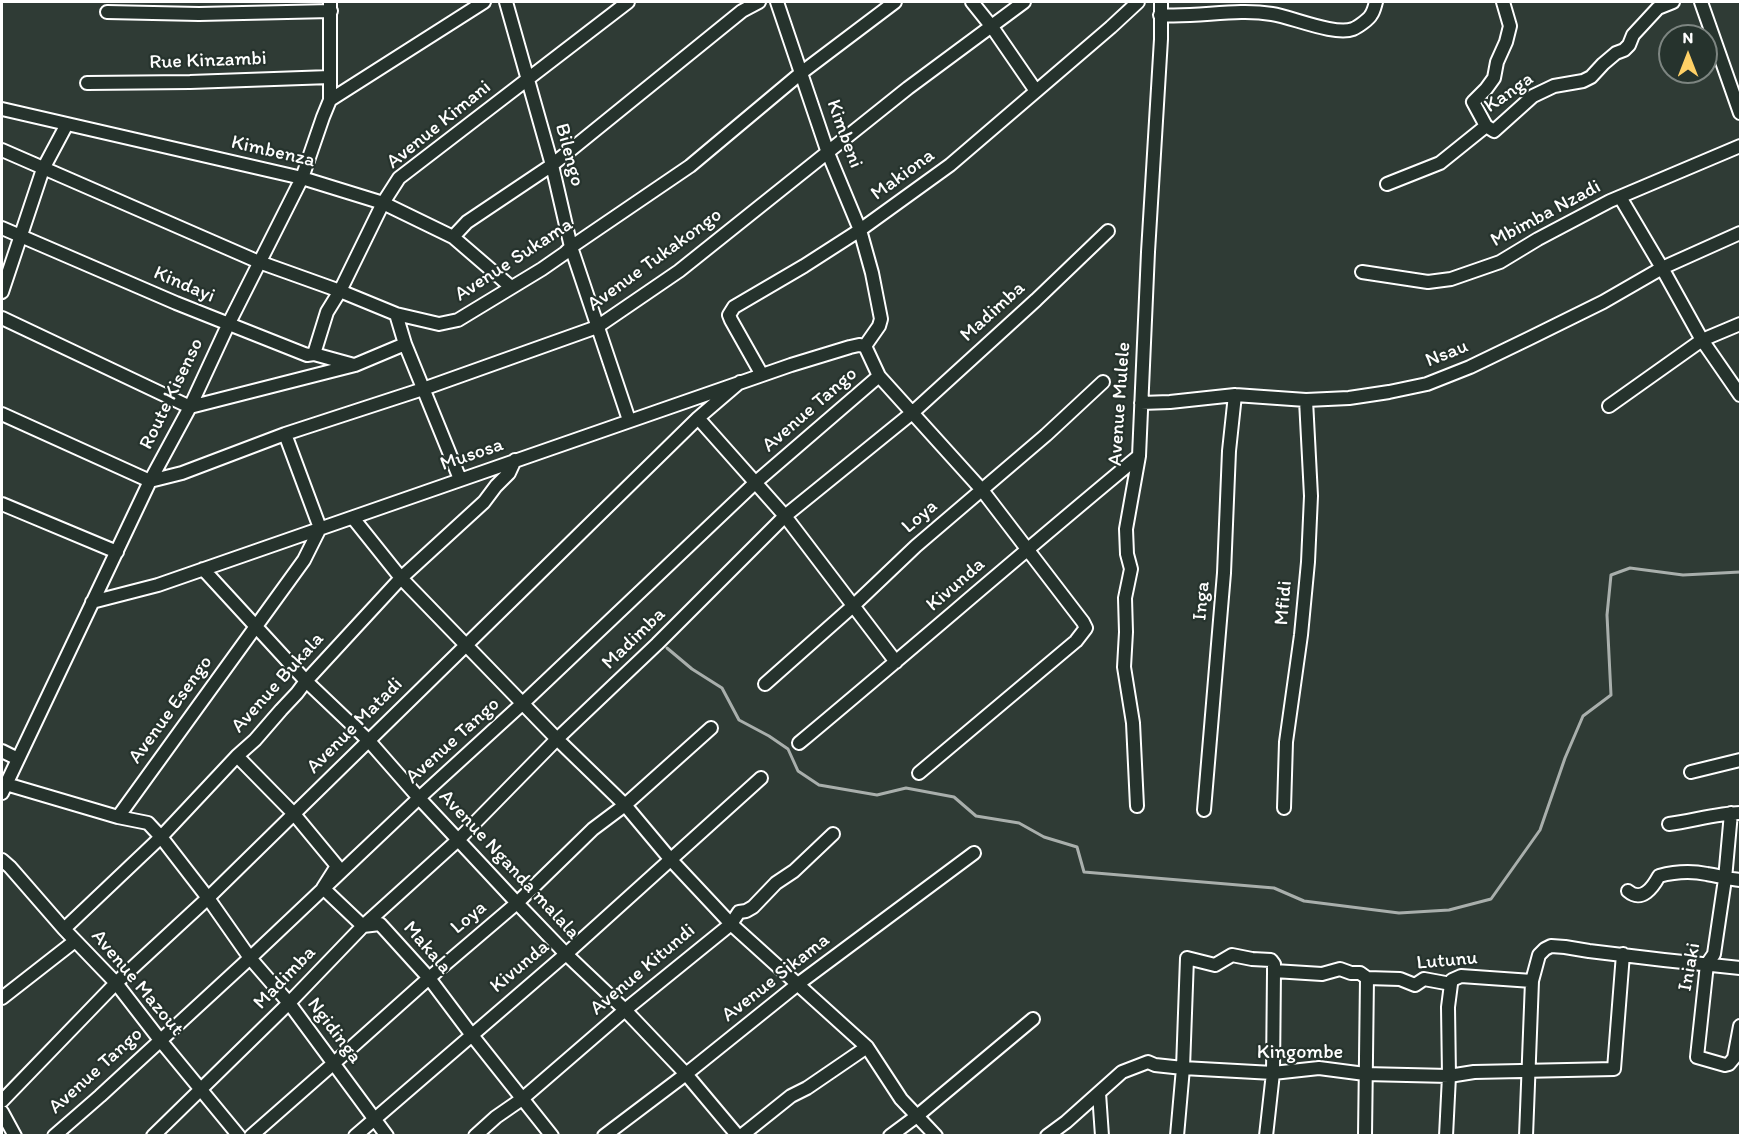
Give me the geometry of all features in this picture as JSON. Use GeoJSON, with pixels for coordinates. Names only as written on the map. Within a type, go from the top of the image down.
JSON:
{"type":"FeatureCollection","features":[{"type":"Feature","properties":{"kind":"street"},"geometry":{"type":"LineString","coordinates":[[330,100],[484,2]]}},
{"type":"Feature","properties":{"kind":"street","name":"Bilengo"},"geometry":{"type":"LineString","coordinates":[[506,2],[552,165],[571,247],[629,420]]}},
{"type":"Feature","properties":{"kind":"street","name":"Avenue Kimani"},"geometry":{"type":"LineString","coordinates":[[314,354],[327,312],[340,291],[383,203],[399,178],[628,2]]}},
{"type":"Feature","properties":{"kind":"street"},"geometry":{"type":"LineString","coordinates":[[453,237],[467,222],[552,165],[742,12],[759,2]]}},
{"type":"Feature","properties":{"kind":"street","name":"Kimbeni"},"geometry":{"type":"LineString","coordinates":[[777,2],[828,153],[860,230],[872,273],[881,314],[879,326],[865,346]]}},
{"type":"Feature","properties":{"kind":"street","name":"Avenue Sukama"},"geometry":{"type":"LineString","coordinates":[[2,150],[259,262],[396,314],[439,324],[458,320],[542,269],[690,166],[801,73],[896,2]]}},
{"type":"Feature","properties":{"kind":"street"},"geometry":{"type":"LineString","coordinates":[[972,2],[1036,91]]}},
{"type":"Feature","properties":{"kind":"street","name":"Avenue Tukakongo"},"geometry":{"type":"LineString","coordinates":[[150,481],[182,473],[285,434],[423,389],[597,327],[679,271],[908,88],[1024,2]]}},
{"type":"Feature","properties":{"kind":"street","name":"Makiona"},"geometry":{"type":"LineString","coordinates":[[762,375],[731,320],[729,315],[734,307],[860,230],[950,165],[1138,2]]}},
{"type":"Feature","properties":{"kind":"street","name":"Avenue Mulele"},"geometry":{"type":"LineString","coordinates":[[1137,806],[1133,723],[1124,668],[1125,598],[1131,569],[1127,554],[1126,529],[1139,456],[1161,2]]}},
{"type":"Feature","properties":{"kind":"street"},"geometry":{"type":"LineString","coordinates":[[1160,15],[1179,17],[1233,12],[1270,13],[1340,30],[1353,29],[1371,16],[1376,2]]}},
{"type":"Feature","properties":{"kind":"street"},"geometry":{"type":"LineString","coordinates":[[1486,126],[1473,102],[1494,78],[1497,62],[1506,42],[1510,26],[1503,2]]}},
{"type":"Feature","properties":{"kind":"street","name":"Kanga"},"geometry":{"type":"LineString","coordinates":[[1387,184],[1440,163],[1486,126],[1494,131],[1533,96],[1554,86],[1583,81],[1591,77],[1616,53],[1629,45],[1634,35],[1658,8],[1673,2]]}},
{"type":"Feature","properties":{"kind":"street"},"geometry":{"type":"LineString","coordinates":[[1701,2],[1740,113]]}},
{"type":"Feature","properties":{"kind":"street"},"geometry":{"type":"LineString","coordinates":[[106,12],[199,14],[330,6]]}},
{"type":"Feature","properties":{"kind":"street","name":"Route Kisenso"},"geometry":{"type":"LineString","coordinates":[[4,788],[150,481],[190,407],[228,325],[302,178],[330,100],[330,6]]}},
{"type":"Feature","properties":{"kind":"street","name":"Rue Kinzambi"},"geometry":{"type":"LineString","coordinates":[[87,83],[330,77]]}},
{"type":"Feature","properties":{"kind":"street","name":"Kimbenza"},"geometry":{"type":"LineString","coordinates":[[2,109],[302,178],[383,203],[453,237],[512,287]]}},
{"type":"Feature","properties":{"kind":"street"},"geometry":{"type":"LineString","coordinates":[[2,292],[43,169],[67,124]]}},
{"type":"Feature","properties":{"kind":"street","name":"Mbimba Nzadi"},"geometry":{"type":"LineString","coordinates":[[1362,272],[1428,282],[1451,279],[1500,262],[1538,239],[1620,196],[1740,146]]}},
{"type":"Feature","properties":{"kind":"street"},"geometry":{"type":"LineString","coordinates":[[1620,196],[1702,340],[1740,395]]}},
{"type":"Feature","properties":{"kind":"street","name":"Kindayi"},"geometry":{"type":"LineString","coordinates":[[2,228],[228,325],[307,355],[314,354],[355,365]]}},
{"type":"Feature","properties":{"kind":"street","name":"Madimba"},"geometry":{"type":"LineString","coordinates":[[153,1136],[289,1004],[363,926],[458,840],[557,739],[657,644],[785,516],[912,413],[1108,231]]}},
{"type":"Feature","properties":{"kind":"street","name":"Nsau"},"geometry":{"type":"LineString","coordinates":[[1141,403],[1235,395],[1306,400],[1349,398],[1427,384],[1470,367],[1592,308],[1662,268],[1740,233]]}},
{"type":"Feature","properties":{"kind":"street"},"geometry":{"type":"LineString","coordinates":[[396,314],[405,344],[460,479]]}},
{"type":"Feature","properties":{"kind":"street"},"geometry":{"type":"LineString","coordinates":[[2,318],[190,407],[355,365],[405,344]]}},
{"type":"Feature","properties":{"kind":"street"},"geometry":{"type":"LineString","coordinates":[[1609,406],[1702,340],[1740,324]]}},
{"type":"Feature","properties":{"kind":"street"},"geometry":{"type":"LineString","coordinates":[[865,346],[879,376],[982,490],[1086,628],[1076,641],[919,773]]}},
{"type":"Feature","properties":{"kind":"street","name":"Musosa"},"geometry":{"type":"LineString","coordinates":[[92,602],[158,585],[740,382],[850,347],[865,346]]}},
{"type":"Feature","properties":{"kind":"street","name":"Avenue Tango"},"geometry":{"type":"LineString","coordinates":[[54,1136],[250,958],[756,482],[879,376]]}},
{"type":"Feature","properties":{"kind":"street","name":"Avenue Matadi"},"geometry":{"type":"LineString","coordinates":[[2,1101],[116,983],[208,898],[698,418],[740,382]]}},
{"type":"Feature","properties":{"kind":"street","name":"Loya"},"geometry":{"type":"LineString","coordinates":[[765,684],[916,546],[1046,435],[1103,382]]}},
{"type":"Feature","properties":{"kind":"street","name":"Inga"},"geometry":{"type":"LineString","coordinates":[[1204,810],[1224,573],[1229,451],[1235,395]]}},
{"type":"Feature","properties":{"kind":"street","name":"Mfidi"},"geometry":{"type":"LineString","coordinates":[[1284,808],[1286,742],[1301,634],[1309,540],[1311,496],[1306,400]]}},
{"type":"Feature","properties":{"kind":"street"},"geometry":{"type":"LineString","coordinates":[[2,414],[150,481]]}},
{"type":"Feature","properties":{"kind":"street"},"geometry":{"type":"LineString","coordinates":[[698,418],[785,516],[896,662]]}},
{"type":"Feature","properties":{"kind":"street"},"geometry":{"type":"LineString","coordinates":[[285,434],[320,528]]}},
{"type":"Feature","properties":{"kind":"street","name":"Kivunda"},"geometry":{"type":"LineString","coordinates":[[799,743],[1027,548],[1139,456]]}},
{"type":"Feature","properties":{"kind":"street","name":"Avenue Bukala"},"geometry":{"type":"LineString","coordinates":[[64,929],[161,837],[255,740],[401,578],[484,502],[509,473],[515,460]]}},
{"type":"Feature","properties":{"kind":"street"},"geometry":{"type":"LineString","coordinates":[[2,504],[117,552]]}},
{"type":"Feature","properties":{"kind":"street"},"geometry":{"type":"LineString","coordinates":[[353,518],[401,578],[624,805],[671,860],[731,924],[867,1047],[895,1090],[936,1136]]}},
{"type":"Feature","properties":{"kind":"street","name":"Avenue Esengo"},"geometry":{"type":"LineString","coordinates":[[118,816],[304,560],[320,528]]}},
{"type":"Feature","properties":{"kind":"street","name":"Avenue Nganda malala"},"geometry":{"type":"LineString","coordinates":[[204,569],[306,681],[369,741],[517,903],[686,1074],[739,1136]]}},
{"type":"Feature","properties":{"kind":"street","name":"Loya"},"geometry":{"type":"LineString","coordinates":[[250,1136],[517,903],[593,829],[624,805],[711,728]]}},
{"type":"Feature","properties":{"kind":"street"},"geometry":{"type":"LineString","coordinates":[[2,751],[18,759]]}},
{"type":"Feature","properties":{"kind":"street"},"geometry":{"type":"LineString","coordinates":[[237,756],[294,814],[337,866],[323,888]]}},
{"type":"Feature","properties":{"kind":"street"},"geometry":{"type":"LineString","coordinates":[[1691,772],[1740,760]]}},
{"type":"Feature","properties":{"kind":"street","name":"Kivunda"},"geometry":{"type":"LineString","coordinates":[[355,1136],[566,954],[761,778]]}},
{"type":"Feature","properties":{"kind":"street","name":"Ngidinga"},"geometry":{"type":"LineString","coordinates":[[4,788],[148,824],[161,837],[208,898],[250,958],[289,1004],[387,1136]]}},
{"type":"Feature","properties":{"kind":"street"},"geometry":{"type":"LineString","coordinates":[[1669,824],[1736,813]]}},
{"type":"Feature","properties":{"kind":"street","name":"Iniaki"},"geometry":{"type":"LineString","coordinates":[[1736,813],[1714,954],[1707,964],[1697,1057],[1725,1065],[1729,1064],[1734,1059],[1740,1026]]}},
{"type":"Feature","properties":{"kind":"street","name":"Avenue Kitundi"},"geometry":{"type":"LineString","coordinates":[[475,1136],[731,924],[739,912],[753,907],[776,883],[794,871],[833,834]]}},
{"type":"Feature","properties":{"kind":"street","name":"Avenue Sikama"},"geometry":{"type":"LineString","coordinates":[[604,1136],[798,984],[974,853]]}},
{"type":"Feature","properties":{"kind":"street","name":"Avenue Mazout"},"geometry":{"type":"LineString","coordinates":[[2,860],[116,983],[239,1136]]}},
{"type":"Feature","properties":{"kind":"street"},"geometry":{"type":"LineString","coordinates":[[1628,891],[1632,895],[1647,893],[1654,887],[1659,876],[1673,873],[1707,873],[1725,879],[1740,880]]}},
{"type":"Feature","properties":{"kind":"street","name":"Makala"},"geometry":{"type":"LineString","coordinates":[[323,888],[363,926],[380,924],[429,978],[552,1136]]}},
{"type":"Feature","properties":{"kind":"street"},"geometry":{"type":"LineString","coordinates":[[2,998],[75,941]]}},
{"type":"Feature","properties":{"kind":"street"},"geometry":{"type":"LineString","coordinates":[[1526,1136],[1532,981],[1539,955],[1545,949],[1551,946],[1740,968]]}},
{"type":"Feature","properties":{"kind":"street","name":"Kingombe"},"geometry":{"type":"LineString","coordinates":[[1047,1136],[1122,1072],[1148,1062],[1183,1068],[1273,1073],[1319,1068],[1365,1074],[1449,1076],[1474,1072],[1614,1069],[1623,954]]}},
{"type":"Feature","properties":{"kind":"street","name":"Lutunu"},"geometry":{"type":"LineString","coordinates":[[1183,1068],[1186,958],[1215,965],[1232,955],[1271,960],[1275,964],[1274,971],[1322,974],[1340,969],[1360,973],[1367,978],[1400,979],[1415,985],[1424,979],[1450,984],[1452,980],[1461,976],[1532,981]]}},
{"type":"Feature","properties":{"kind":"street"},"geometry":{"type":"LineString","coordinates":[[1266,1136],[1273,1073],[1274,971]]}},
{"type":"Feature","properties":{"kind":"street"},"geometry":{"type":"LineString","coordinates":[[1365,1136],[1367,978]]}},
{"type":"Feature","properties":{"kind":"street"},"geometry":{"type":"LineString","coordinates":[[1446,1136],[1450,984]]}},
{"type":"Feature","properties":{"kind":"street"},"geometry":{"type":"LineString","coordinates":[[890,1136],[1033,1019]]}},
{"type":"Feature","properties":{"kind":"street"},"geometry":{"type":"LineString","coordinates":[[739,1136],[791,1096],[807,1088],[867,1047]]}},
{"type":"Feature","properties":{"kind":"street"},"geometry":{"type":"LineString","coordinates":[[1178,1136],[1183,1068]]}},
{"type":"Feature","properties":{"kind":"street"},"geometry":{"type":"LineString","coordinates":[[1100,1093],[1102,1136]]}},
{"type":"Feature","properties":{"kind":"street"},"geometry":{"type":"LineString","coordinates":[[2,1112],[10,1134]]}},
{"type":"Feature","properties":{"kind":"waterway"},"geometry":{"type":"LineString","coordinates":[[667,648],[692,669],[722,688],[739,720],[788,749],[798,771],[819,785],[877,795],[906,788],[954,797],[976,816],[1019,823],[1044,837],[1077,847],[1084,872],[1274,888],[1304,901],[1399,913],[1449,910],[1491,899],[1540,830],[1565,758],[1583,716],[1611,695],[1607,615],[1611,575],[1630,568],[1683,575],[1740,572]]}}]}
